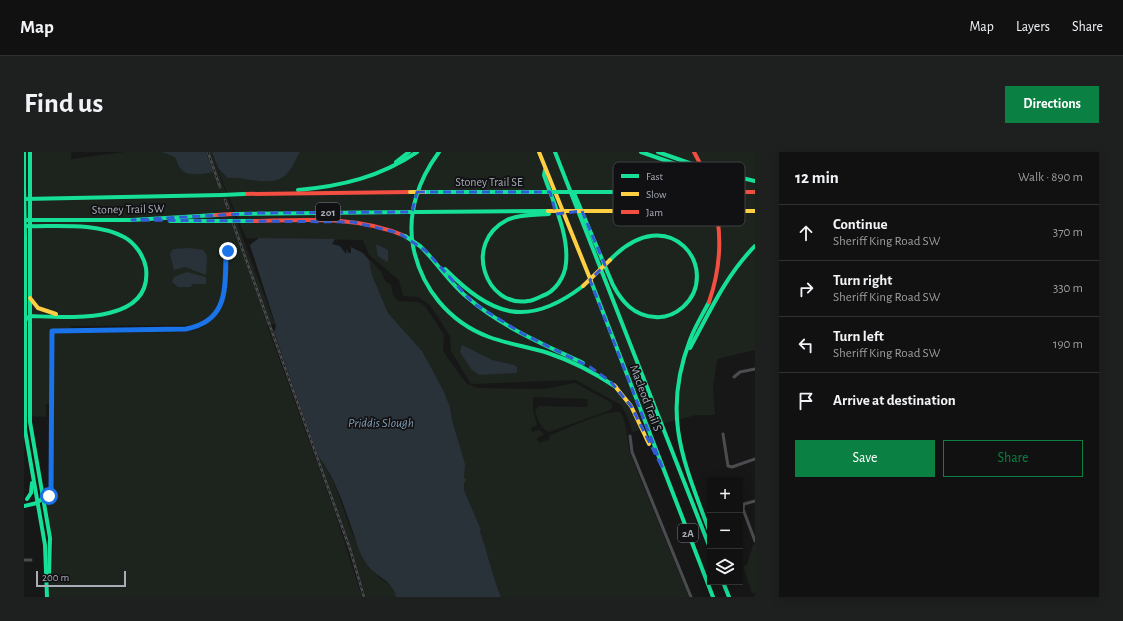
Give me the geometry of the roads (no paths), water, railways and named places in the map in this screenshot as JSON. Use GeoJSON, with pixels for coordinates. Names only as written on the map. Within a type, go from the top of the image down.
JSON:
{"type":"FeatureCollection","features":[{"type":"Feature","properties":{"kind":"main road"},"geometry":{"type":"LineString","coordinates":[[24,152],[25,430],[45,545],[47,597]]}},
{"type":"Feature","properties":{"kind":"main road"},"geometry":{"type":"LineString","coordinates":[[30,152],[31,437],[51,548],[47,589]]}},
{"type":"Feature","properties":{"kind":"main road"},"geometry":{"type":"LineString","coordinates":[[374,176],[409,152]]}},
{"type":"Feature","properties":{"kind":"main road"},"geometry":{"type":"LineString","coordinates":[[260,194],[338,186],[374,176],[398,165],[417,152]]}},
{"type":"Feature","properties":{"kind":"main road"},"geometry":{"type":"LineString","coordinates":[[439,152],[428,168],[419,186],[412,221],[412,238],[416,259],[424,280],[433,295],[454,317],[478,332],[567,360],[593,372],[616,387]]}},
{"type":"Feature","properties":{"kind":"main road","name":"Macleod Trail S"},"geometry":{"type":"LineString","coordinates":[[539,152],[562,206],[713,597]]}},
{"type":"Feature","properties":{"kind":"main road"},"geometry":{"type":"LineString","coordinates":[[132,220],[352,222],[383,227],[405,236],[421,247],[436,259],[470,293],[480,300],[502,309],[528,312],[549,308],[566,300],[583,286],[610,260],[621,249],[641,237],[659,234],[672,238],[686,247],[695,262],[697,278],[693,294],[679,310],[668,316],[648,317],[626,305],[613,285],[578,200],[564,175],[555,152]]}},
{"type":"Feature","properties":{"kind":"main road"},"geometry":{"type":"LineString","coordinates":[[641,152],[670,162]]}},
{"type":"Feature","properties":{"kind":"main road"},"geometry":{"type":"LineString","coordinates":[[658,152],[684,162]]}},
{"type":"Feature","properties":{"kind":"main road"},"geometry":{"type":"LineString","coordinates":[[694,152],[699,162]]}},
{"type":"Feature","properties":{"kind":"main road"},"geometry":{"type":"LineString","coordinates":[[546,168],[544,175],[564,242],[566,263],[563,273],[554,288],[540,298],[525,301],[510,300],[488,283],[482,269],[481,254],[486,240],[496,228],[507,220],[521,216],[548,213]]}},
{"type":"Feature","properties":{"kind":"main road"},"geometry":{"type":"LineString","coordinates":[[24,172],[30,171]]}},
{"type":"Feature","properties":{"kind":"main road","name":"Macleod Trail S"},"geometry":{"type":"LineString","coordinates":[[564,175],[707,540]]}},
{"type":"Feature","properties":{"kind":"main road"},"geometry":{"type":"LineString","coordinates":[[745,180],[755,182]]}},
{"type":"Feature","properties":{"kind":"main road","name":"Stoney Trail SE"},"geometry":{"type":"LineString","coordinates":[[222,195],[410,192],[613,192]]}},
{"type":"Feature","properties":{"kind":"main road","name":"Stoney Trail SW"},"geometry":{"type":"LineString","coordinates":[[24,199],[222,195]]}},
{"type":"Feature","properties":{"kind":"main road","name":"201"},"geometry":{"type":"LineString","coordinates":[[548,213],[613,211]]}},
{"type":"Feature","properties":{"kind":"main road","name":"Stoney Trail SW"},"geometry":{"type":"LineString","coordinates":[[24,220],[132,220],[251,213],[548,213]]}},
{"type":"Feature","properties":{"kind":"main road"},"geometry":{"type":"LineString","coordinates":[[24,226],[102,230],[118,235],[130,242],[141,254],[146,269],[146,281],[134,303],[114,314],[30,316],[26,318],[24,324]]}},
{"type":"Feature","properties":{"kind":"main road"},"geometry":{"type":"LineString","coordinates":[[707,524],[684,459],[677,424],[676,401],[682,368],[690,339],[713,288],[718,268],[720,246],[719,226]]}},
{"type":"Feature","properties":{"kind":"main road"},"geometry":{"type":"LineString","coordinates":[[682,368],[692,345],[728,279],[742,258],[755,246]]}},
{"type":"Feature","properties":{"kind":"main road"},"geometry":{"type":"LineString","coordinates":[[421,247],[470,301],[523,334],[590,367],[616,387],[632,409],[663,469]]}},
{"type":"Feature","properties":{"kind":"main road"},"geometry":{"type":"LineString","coordinates":[[30,298],[38,308],[68,316]]}},
{"type":"Feature","properties":{"kind":"main road"},"geometry":{"type":"LineString","coordinates":[[25,500],[31,491],[32,476]]}},
{"type":"Feature","properties":{"kind":"main road"},"geometry":{"type":"LineString","coordinates":[[25,500],[43,498]]}},
{"type":"Feature","properties":{"kind":"main road"},"geometry":{"type":"LineString","coordinates":[[24,506],[38,503],[43,498]]}},
{"type":"Feature","properties":{"kind":"main road"},"geometry":{"type":"LineString","coordinates":[[724,585],[729,597]]}},
{"type":"Feature","properties":{"kind":"main road"},"geometry":{"type":"LineString","coordinates":[[728,585],[733,597]]}},
{"type":"Feature","properties":{"kind":"street"},"geometry":{"type":"LineString","coordinates":[[43,498],[49,496],[51,491],[52,331],[186,329],[200,325],[212,317],[224,299],[226,255],[234,247]]}},
{"type":"Feature","properties":{"kind":"street"},"geometry":{"type":"LineString","coordinates":[[734,377],[740,372],[755,369]]}},
{"type":"Feature","properties":{"kind":"street"},"geometry":{"type":"LineString","coordinates":[[47,393],[52,393]]}},
{"type":"Feature","properties":{"kind":"street"},"geometry":{"type":"LineString","coordinates":[[723,434],[728,466],[732,467],[755,459]]}},
{"type":"Feature","properties":{"kind":"street"},"geometry":{"type":"LineString","coordinates":[[630,436],[632,452],[691,597]]}},
{"type":"Feature","properties":{"kind":"street"},"geometry":{"type":"LineString","coordinates":[[755,500],[744,504],[743,509],[755,541]]}},
{"type":"Feature","properties":{"kind":"street"},"geometry":{"type":"LineString","coordinates":[[24,560],[31,560]]}},
{"type":"Feature","properties":{"kind":"water"},"geometry":{"type":"Polygon","coordinates":[[[162,152],[206,152],[213,172],[205,174],[191,174],[184,172],[178,165],[175,157],[162,152]]]}},
{"type":"Feature","properties":{"kind":"water"},"geometry":{"type":"Polygon","coordinates":[[[212,152],[300,152],[286,175],[277,180],[263,181],[228,178],[219,169],[212,152]]]}},
{"type":"Feature","properties":{"kind":"water","name":"Priddis Slough"},"geometry":{"type":"Polygon","coordinates":[[[259,238],[335,239],[332,244],[340,246],[346,254],[347,249],[348,253],[351,253],[351,247],[363,253],[369,260],[372,275],[388,313],[422,351],[443,390],[450,407],[452,420],[465,464],[464,478],[466,480],[464,483],[464,490],[481,530],[480,532],[501,597],[396,597],[388,582],[374,572],[366,563],[334,482],[318,456],[274,332],[276,326],[250,245],[259,238]]]}},
{"type":"Feature","properties":{"kind":"water"},"geometry":{"type":"Polygon","coordinates":[[[376,244],[388,250],[387,262],[378,256],[376,244]]]}},
{"type":"Feature","properties":{"kind":"water"},"geometry":{"type":"Polygon","coordinates":[[[189,248],[203,250],[207,256],[206,275],[185,267],[174,270],[170,254],[173,249],[189,248]]]}},
{"type":"Feature","properties":{"kind":"water"},"geometry":{"type":"Polygon","coordinates":[[[187,272],[206,277],[206,284],[192,284],[191,287],[178,287],[172,282],[174,277],[187,272]]]}},
{"type":"Feature","properties":{"kind":"water"},"geometry":{"type":"Polygon","coordinates":[[[462,345],[492,360],[514,365],[517,367],[517,373],[479,375],[471,369],[460,352],[462,345]]]}},
{"type":"Feature","properties":{"kind":"railway"},"geometry":{"type":"LineString","coordinates":[[208,152],[220,187]]}},
{"type":"Feature","properties":{"kind":"railway"},"geometry":{"type":"LineString","coordinates":[[225,200],[228,208]]}},
{"type":"Feature","properties":{"kind":"railway"},"geometry":{"type":"LineString","coordinates":[[233,223],[350,549],[364,597]]}}]}
